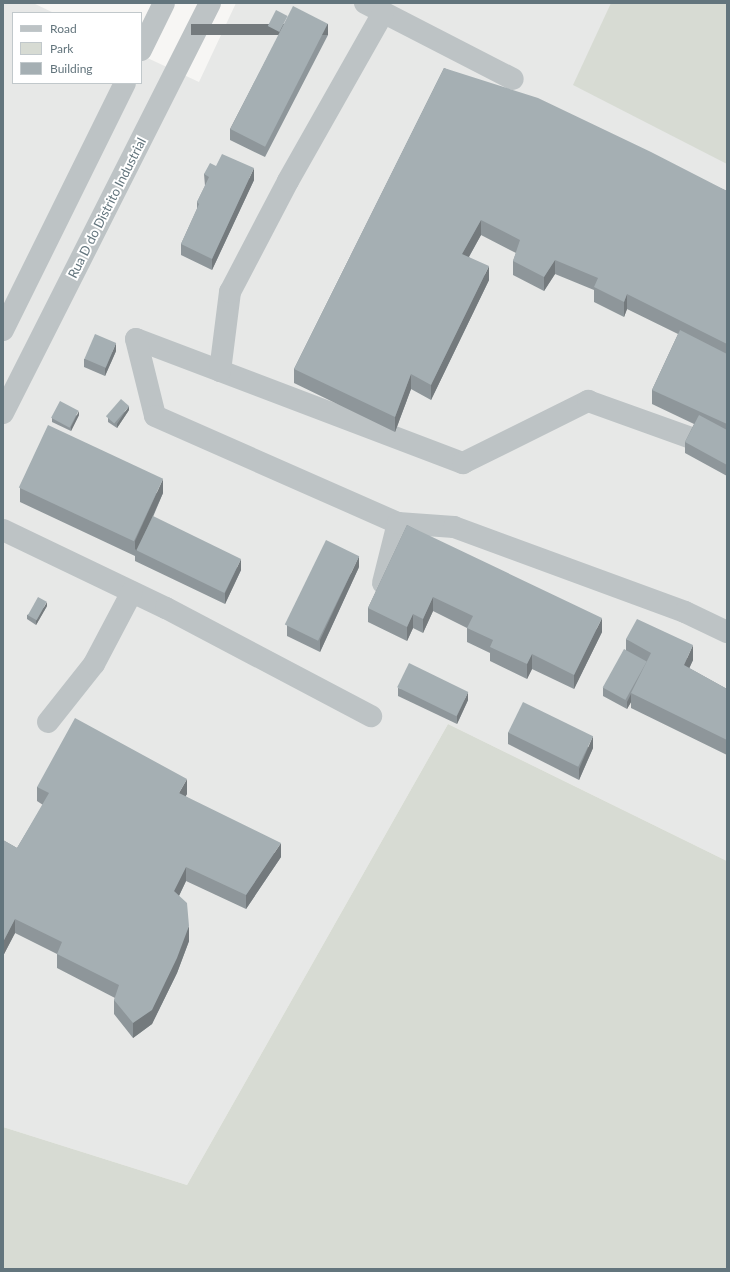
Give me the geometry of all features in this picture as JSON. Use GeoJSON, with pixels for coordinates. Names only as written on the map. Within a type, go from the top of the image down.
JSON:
{"type":"FeatureCollection","features":[{"type":"Feature","properties":{"kind":"street"},"geometry":{"type":"LineString","coordinates":[[142,48],[164,3]]}},
{"type":"Feature","properties":{"kind":"street","name":"Rua D do Distrito Industrial"},"geometry":{"type":"LineString","coordinates":[[3,412],[210,3]]}},
{"type":"Feature","properties":{"kind":"street"},"geometry":{"type":"LineString","coordinates":[[220,371],[230,292],[288,181],[374,8],[513,79]]}},
{"type":"Feature","properties":{"kind":"street"},"geometry":{"type":"LineString","coordinates":[[3,330],[125,84]]}},
{"type":"Feature","properties":{"kind":"street"},"geometry":{"type":"LineString","coordinates":[[727,445],[705,443],[588,401],[463,463],[136,339],[155,416],[398,523],[454,527],[685,612],[727,632]]}},
{"type":"Feature","properties":{"kind":"street"},"geometry":{"type":"LineString","coordinates":[[383,583],[398,523]]}},
{"type":"Feature","properties":{"kind":"street"},"geometry":{"type":"LineString","coordinates":[[3,530],[132,592],[371,716]]}},
{"type":"Feature","properties":{"kind":"street"},"geometry":{"type":"LineString","coordinates":[[48,722],[94,664],[132,592]]}},
{"type":"Feature","properties":{"kind":"shaded area"},"geometry":{"type":"Polygon","coordinates":[[[3,3],[33,3],[52,12],[12,12],[12,84],[142,84],[142,55],[199,82],[236,3],[614,3],[727,160],[727,861],[448,724],[187,1185],[3,1127],[3,3]]]}},
{"type":"Feature","properties":{"kind":"green space"},"geometry":{"type":"Polygon","coordinates":[[[611,3],[727,3],[727,164],[573,85],[611,3]]]}},
{"type":"Feature","properties":{"kind":"green space"},"geometry":{"type":"Polygon","coordinates":[[[448,724],[727,861],[727,1269],[3,1269],[3,1127],[187,1185],[448,724]]]}},
{"type":"Feature","properties":{"kind":"building"},"geometry":{"type":"Polygon","coordinates":[[[293,6],[328,24],[265,147],[230,129],[293,6]]]}},
{"type":"Feature","properties":{"kind":"building"},"geometry":{"type":"Polygon","coordinates":[[[276,10],[288,16],[279,32],[268,26],[276,10]]]}},
{"type":"Feature","properties":{"kind":"building"},"geometry":{"type":"Polygon","coordinates":[[[444,68],[538,98],[651,152],[727,191],[727,344],[627,294],[624,302],[594,287],[598,278],[555,260],[544,277],[513,261],[520,240],[481,220],[462,254],[489,266],[431,385],[411,374],[395,417],[294,369],[444,68]]]}},
{"type":"Feature","properties":{"kind":"building"},"geometry":{"type":"Polygon","coordinates":[[[222,154],[254,168],[212,259],[181,244],[199,204],[197,202],[209,177],[204,174],[210,163],[216,166],[222,154]]]}},
{"type":"Feature","properties":{"kind":"building"},"geometry":{"type":"Polygon","coordinates":[[[680,330],[727,354],[727,424],[652,390],[680,330]]]}},
{"type":"Feature","properties":{"kind":"building"},"geometry":{"type":"Polygon","coordinates":[[[95,334],[116,343],[106,368],[84,359],[95,334]]]}},
{"type":"Feature","properties":{"kind":"building"},"geometry":{"type":"Polygon","coordinates":[[[121,399],[129,406],[114,424],[106,416],[121,399]]]}},
{"type":"Feature","properties":{"kind":"building"},"geometry":{"type":"Polygon","coordinates":[[[60,401],[79,411],[70,428],[51,418],[60,401]]]}},
{"type":"Feature","properties":{"kind":"building"},"geometry":{"type":"Polygon","coordinates":[[[699,415],[727,430],[727,465],[685,442],[699,415]]]}},
{"type":"Feature","properties":{"kind":"building"},"geometry":{"type":"Polygon","coordinates":[[[48,425],[163,479],[134,541],[19,488],[48,425]]]}},
{"type":"Feature","properties":{"kind":"building"},"geometry":{"type":"Polygon","coordinates":[[[153,516],[241,559],[224,593],[136,550],[153,516]]]}},
{"type":"Feature","properties":{"kind":"building"},"geometry":{"type":"Polygon","coordinates":[[[407,525],[602,618],[574,675],[532,654],[527,664],[490,647],[493,640],[467,628],[473,616],[433,597],[423,619],[413,614],[407,627],[368,608],[407,525]]]}},
{"type":"Feature","properties":{"kind":"building"},"geometry":{"type":"Polygon","coordinates":[[[326,540],[359,556],[318,641],[285,624],[326,540]]]}},
{"type":"Feature","properties":{"kind":"building"},"geometry":{"type":"Polygon","coordinates":[[[38,597],[47,602],[37,620],[28,615],[38,597]]]}},
{"type":"Feature","properties":{"kind":"building"},"geometry":{"type":"Polygon","coordinates":[[[637,619],[693,645],[684,665],[727,689],[727,740],[631,693],[651,653],[626,639],[637,619]]]}},
{"type":"Feature","properties":{"kind":"building"},"geometry":{"type":"Polygon","coordinates":[[[624,649],[647,662],[625,700],[603,687],[624,649]]]}},
{"type":"Feature","properties":{"kind":"building"},"geometry":{"type":"Polygon","coordinates":[[[409,663],[468,692],[456,716],[397,687],[409,663]]]}},
{"type":"Feature","properties":{"kind":"building"},"geometry":{"type":"Polygon","coordinates":[[[523,702],[593,736],[578,767],[508,733],[523,702]]]}},
{"type":"Feature","properties":{"kind":"building"},"geometry":{"type":"Polygon","coordinates":[[[75,718],[187,779],[179,793],[281,843],[246,895],[186,867],[174,891],[187,903],[189,926],[177,958],[152,1010],[133,1023],[114,1000],[119,985],[57,954],[62,942],[15,919],[3,942],[3,840],[17,848],[49,793],[37,787],[75,718]]]}}]}
